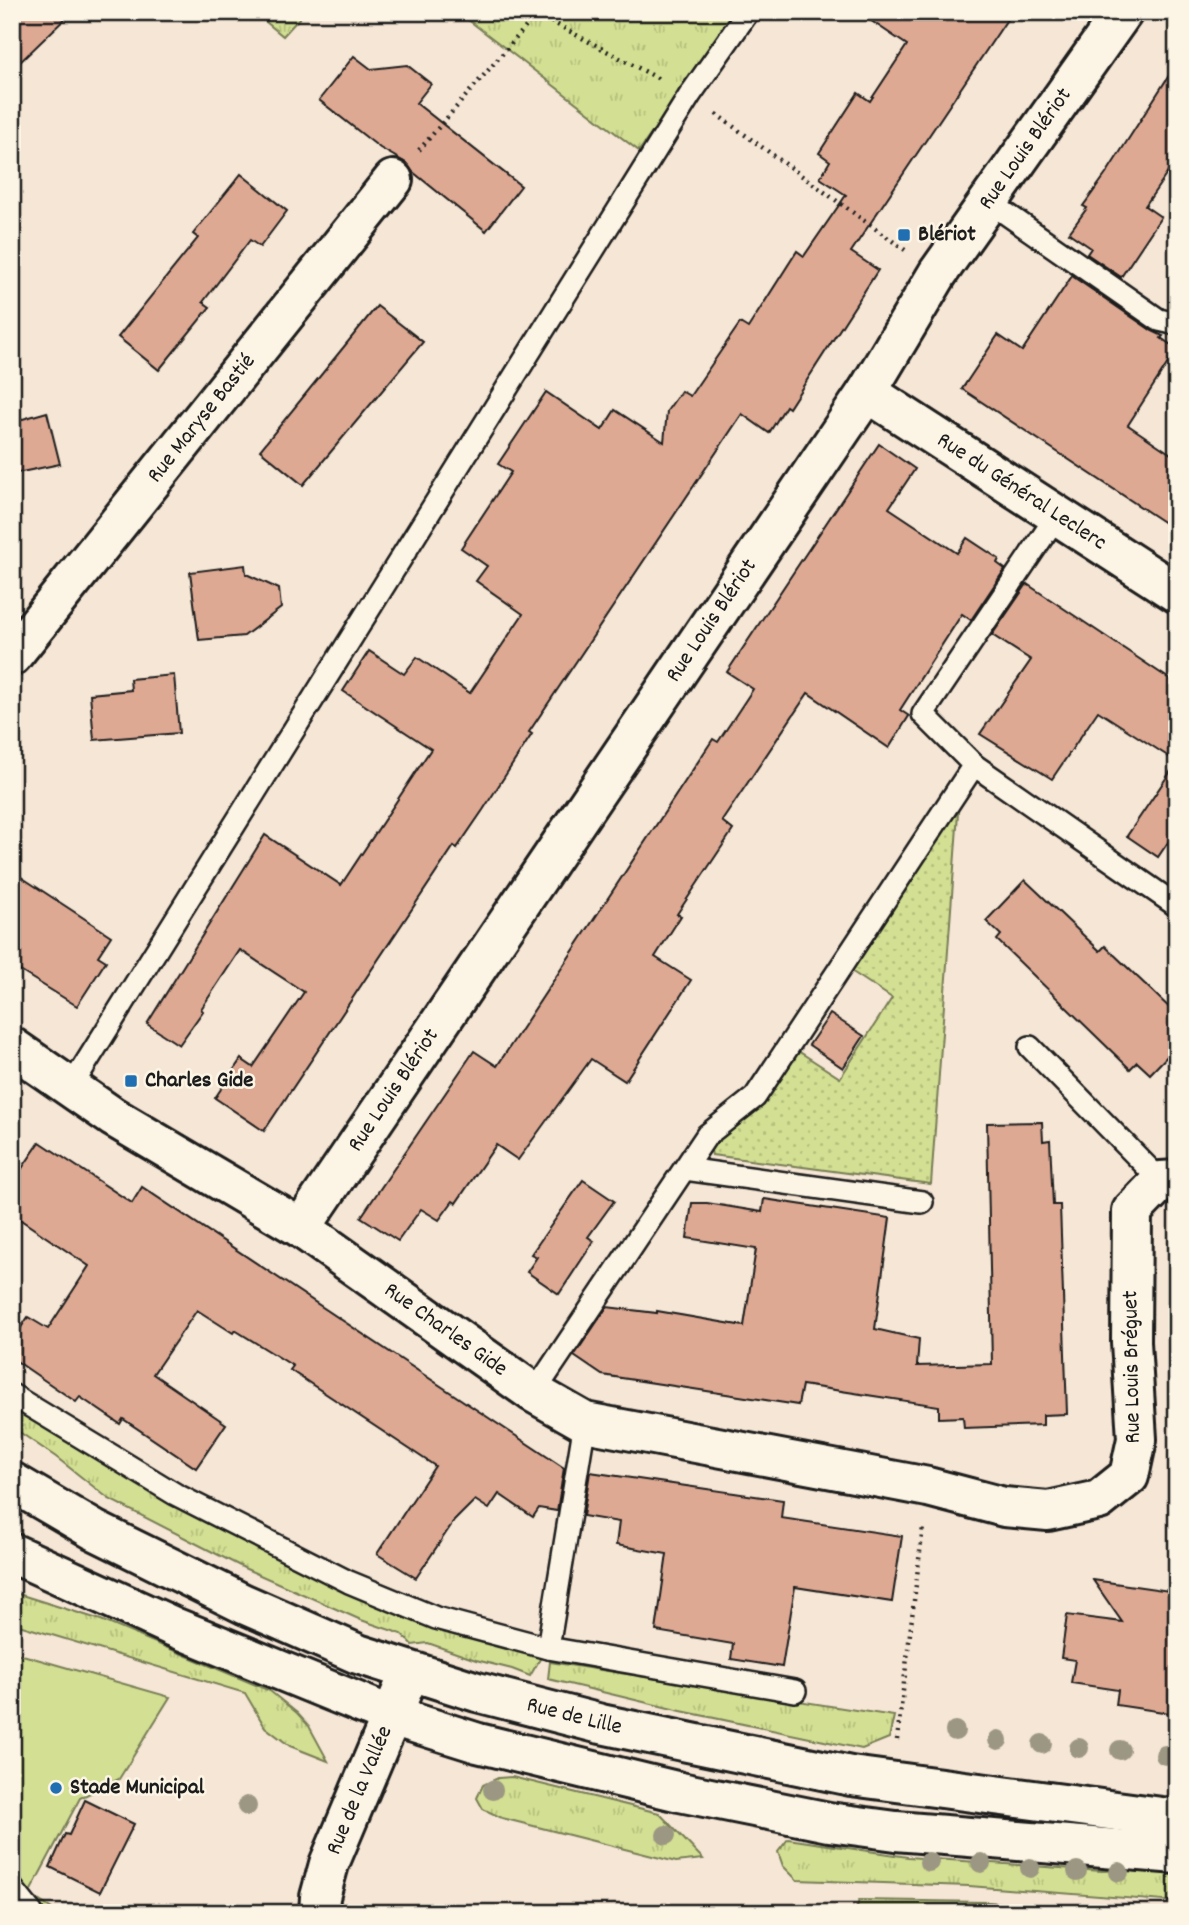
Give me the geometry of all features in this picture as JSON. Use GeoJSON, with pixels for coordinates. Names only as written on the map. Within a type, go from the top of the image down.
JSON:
{"type":"FeatureCollection","features":[{"type":"Feature","properties":{"kind":"street","name":"Rue Louis Blériot"},"geometry":{"type":"LineString","coordinates":[[301,1228],[867,392],[938,273],[1123,12]]}},
{"type":"Feature","properties":{"kind":"street","name":"Rue Maryse Bastié"},"geometry":{"type":"LineString","coordinates":[[12,656],[393,180]]}},
{"type":"Feature","properties":{"kind":"street","name":"Rue du Général Leclerc"},"geometry":{"type":"LineString","coordinates":[[867,392],[1177,593]]}},
{"type":"Feature","properties":{"kind":"street","name":"Rue Charles Gide"},"geometry":{"type":"LineString","coordinates":[[12,1047],[113,1117],[301,1228],[534,1392],[585,1422],[928,1488]]}},
{"type":"Feature","properties":{"kind":"street","name":"Rue Louis Bréguet"},"geometry":{"type":"LineString","coordinates":[[928,1488],[1004,1507],[1048,1511],[1099,1500],[1129,1476],[1137,1439],[1131,1342],[1132,1211],[1169,1181]]}},
{"type":"Feature","properties":{"kind":"street","name":"Rue de Lille"},"geometry":{"type":"LineString","coordinates":[[12,1482],[150,1559],[244,1604],[358,1654],[410,1672],[601,1724],[892,1783],[1177,1819]]}},
{"type":"Feature","properties":{"kind":"street"},"geometry":{"type":"LineString","coordinates":[[12,1553],[174,1628],[392,1716],[478,1743],[632,1781],[829,1822],[947,1835],[1177,1854]]}},
{"type":"Feature","properties":{"kind":"street","name":"Rue de la Vallée"},"geometry":{"type":"LineString","coordinates":[[319,1913],[320,1897],[329,1864],[410,1672]]}},
{"type":"Feature","properties":{"kind":"lane"},"geometry":{"type":"LineString","coordinates":[[71,1087],[690,95],[748,12]]}},
{"type":"Feature","properties":{"kind":"lane"},"geometry":{"type":"LineString","coordinates":[[988,201],[1159,320],[1177,324]]}},
{"type":"Feature","properties":{"kind":"lane"},"geometry":{"type":"LineString","coordinates":[[1058,514],[923,714],[974,765],[1177,906]]}},
{"type":"Feature","properties":{"kind":"lane"},"geometry":{"type":"LineString","coordinates":[[534,1392],[707,1135],[755,1097],[974,765]]}},
{"type":"Feature","properties":{"kind":"lane","name":"Rue Louis Bréguet"},"geometry":{"type":"LineString","coordinates":[[1030,1048],[1169,1181]]}},
{"type":"Feature","properties":{"kind":"lane"},"geometry":{"type":"LineString","coordinates":[[685,1169],[922,1202]]}},
{"type":"Feature","properties":{"kind":"lane"},"geometry":{"type":"LineString","coordinates":[[12,1395],[175,1494],[349,1582],[436,1618],[548,1648],[795,1691]]}},
{"type":"Feature","properties":{"kind":"lane"},"geometry":{"type":"LineString","coordinates":[[548,1648],[585,1422]]}},
{"type":"Feature","properties":{"kind":"lane"},"geometry":{"type":"LineString","coordinates":[[12,1466],[57,1509]]}},
{"type":"Feature","properties":{"kind":"lane"},"geometry":{"type":"LineString","coordinates":[[12,1888],[32,1913]]}},
{"type":"Feature","properties":{"kind":"path"},"geometry":{"type":"LineString","coordinates":[[892,1783],[928,1488]]}},
{"type":"Feature","properties":{"kind":"green space"},"geometry":{"type":"Polygon","coordinates":[[[254,12],[305,12],[283,36],[254,12]]]}},
{"type":"Feature","properties":{"kind":"green space"},"geometry":{"type":"Polygon","coordinates":[[[458,12],[737,12],[639,151],[458,12]]]}},
{"type":"Feature","properties":{"kind":"green space"},"geometry":{"type":"Polygon","coordinates":[[[959,799],[931,1184],[712,1155],[709,1143],[795,1049],[840,1078],[892,998],[848,969],[959,799]]]}},
{"type":"Feature","properties":{"kind":"green space"},"geometry":{"type":"Polygon","coordinates":[[[12,1404],[155,1489],[540,1659],[530,1676],[428,1643],[412,1645],[402,1634],[361,1620],[244,1568],[109,1499],[56,1457],[12,1427],[12,1404]]]}},
{"type":"Feature","properties":{"kind":"green space"},"geometry":{"type":"Polygon","coordinates":[[[12,1592],[101,1620],[270,1691],[309,1726],[328,1761],[290,1746],[265,1727],[245,1693],[12,1623],[12,1592]]]}},
{"type":"Feature","properties":{"kind":"green space","name":"Stade Municipal"},"geometry":{"type":"Polygon","coordinates":[[[12,1652],[170,1697],[119,1779],[80,1798],[29,1894],[58,1913],[12,1913],[12,1652]]]}},
{"type":"Feature","properties":{"kind":"green space"},"geometry":{"type":"Polygon","coordinates":[[[550,1662],[894,1716],[889,1738],[862,1749],[681,1711],[548,1679],[550,1662]]]}},
{"type":"Feature","properties":{"kind":"green space"},"geometry":{"type":"Polygon","coordinates":[[[512,1777],[659,1813],[703,1859],[676,1862],[502,1818],[483,1809],[477,1798],[483,1785],[498,1778],[512,1777]]]}},
{"type":"Feature","properties":{"kind":"green space"},"geometry":{"type":"Polygon","coordinates":[[[788,1839],[908,1857],[1102,1871],[1177,1868],[1177,1902],[969,1886],[797,1880],[783,1866],[778,1852],[788,1839]]]}},
{"type":"Feature","properties":{"kind":"green space"},"geometry":{"type":"Polygon","coordinates":[[[859,1900],[988,1902],[1130,1913],[855,1913],[859,1900]]]}},
{"type":"Feature","properties":{"kind":"building"},"geometry":{"type":"Polygon","coordinates":[[[12,12],[72,12],[12,70],[12,12]]]}},
{"type":"Feature","properties":{"kind":"building"},"geometry":{"type":"Polygon","coordinates":[[[858,12],[1012,12],[851,252],[878,270],[789,408],[786,406],[769,433],[742,414],[529,732],[532,734],[483,810],[457,848],[454,846],[264,1131],[215,1098],[241,1059],[253,1067],[304,992],[240,950],[179,1045],[147,1024],[265,835],[341,885],[431,749],[343,691],[369,651],[404,674],[417,657],[470,693],[523,614],[476,581],[487,566],[461,548],[511,472],[498,464],[546,392],[602,430],[615,410],[664,442],[667,411],[681,391],[690,396],[740,323],[748,328],[797,251],[804,256],[846,195],[820,178],[830,161],[819,153],[858,93],[870,101],[907,45],[858,12]]]}},
{"type":"Feature","properties":{"kind":"building"},"geometry":{"type":"Polygon","coordinates":[[[354,56],[371,69],[407,65],[431,84],[416,103],[521,186],[486,231],[413,172],[406,163],[380,148],[319,100],[354,56]]]}},
{"type":"Feature","properties":{"kind":"building"},"geometry":{"type":"Polygon","coordinates":[[[1177,63],[1177,159],[1145,206],[1161,217],[1121,277],[1087,254],[1091,248],[1069,233],[1087,208],[1083,206],[1177,63]]]}},
{"type":"Feature","properties":{"kind":"building"},"geometry":{"type":"Polygon","coordinates":[[[241,174],[287,211],[260,247],[250,240],[203,302],[210,307],[159,370],[118,337],[198,238],[193,234],[241,174]]]}},
{"type":"Feature","properties":{"kind":"building"},"geometry":{"type":"Polygon","coordinates":[[[1072,276],[1163,336],[1161,338],[1177,349],[1128,425],[1177,458],[1177,531],[962,389],[998,335],[1022,351],[1072,276]]]}},
{"type":"Feature","properties":{"kind":"building"},"geometry":{"type":"Polygon","coordinates":[[[377,306],[423,342],[303,485],[260,450],[377,306]]]}},
{"type":"Feature","properties":{"kind":"building"},"geometry":{"type":"Polygon","coordinates":[[[47,412],[60,464],[12,474],[12,422],[47,412]]]}},
{"type":"Feature","properties":{"kind":"building"},"geometry":{"type":"Polygon","coordinates":[[[879,444],[915,469],[889,508],[957,553],[967,538],[999,559],[997,563],[1005,569],[971,620],[962,614],[900,710],[909,716],[889,748],[808,693],[722,821],[733,830],[677,914],[681,916],[655,957],[691,980],[625,1081],[591,1059],[518,1160],[496,1145],[456,1203],[453,1201],[439,1220],[421,1209],[398,1241],[361,1217],[474,1051],[497,1066],[713,739],[718,742],[753,689],[727,672],[879,444]]]}},
{"type":"Feature","properties":{"kind":"building"},"geometry":{"type":"Polygon","coordinates":[[[245,565],[246,574],[279,589],[281,608],[244,636],[199,640],[190,572],[245,565]]]}},
{"type":"Feature","properties":{"kind":"building"},"geometry":{"type":"Polygon","coordinates":[[[1027,584],[1177,684],[1177,762],[1098,711],[1052,779],[980,734],[1031,660],[992,635],[1027,584]]]}},
{"type":"Feature","properties":{"kind":"building"},"geometry":{"type":"Polygon","coordinates":[[[174,675],[179,733],[94,740],[90,694],[131,690],[130,679],[174,675]]]}},
{"type":"Feature","properties":{"kind":"building"},"geometry":{"type":"Polygon","coordinates":[[[1177,762],[1177,829],[1158,857],[1127,836],[1177,762]]]}},
{"type":"Feature","properties":{"kind":"building"},"geometry":{"type":"Polygon","coordinates":[[[12,871],[111,936],[98,956],[106,961],[77,1006],[12,966],[12,871]]]}},
{"type":"Feature","properties":{"kind":"building"},"geometry":{"type":"Polygon","coordinates":[[[1025,880],[1100,951],[1105,946],[1177,1015],[1177,1046],[1150,1074],[1137,1062],[1130,1069],[997,940],[1001,935],[986,921],[1025,880]]]}},
{"type":"Feature","properties":{"kind":"building"},"geometry":{"type":"Polygon","coordinates":[[[830,1014],[864,1036],[843,1068],[809,1045],[830,1014]]]}},
{"type":"Feature","properties":{"kind":"building"},"geometry":{"type":"Polygon","coordinates":[[[1042,1122],[1043,1141],[1050,1140],[1053,1205],[1060,1205],[1067,1414],[1043,1415],[1043,1425],[964,1428],[963,1417],[939,1418],[939,1406],[802,1385],[798,1405],[602,1375],[574,1356],[607,1307],[657,1311],[744,1326],[756,1249],[687,1238],[692,1203],[762,1212],[764,1199],[890,1218],[875,1329],[919,1339],[917,1366],[992,1364],[987,1123],[1042,1122]]]}},
{"type":"Feature","properties":{"kind":"building"},"geometry":{"type":"Polygon","coordinates":[[[40,1142],[132,1203],[142,1187],[564,1468],[557,1511],[539,1508],[533,1517],[499,1494],[489,1509],[475,1500],[454,1521],[416,1578],[377,1554],[435,1466],[290,1370],[293,1366],[235,1330],[233,1333],[197,1310],[153,1374],[226,1424],[196,1468],[123,1419],[120,1424],[80,1397],[76,1402],[12,1358],[12,1341],[28,1317],[48,1329],[89,1266],[12,1214],[12,1183],[40,1142]]]}},
{"type":"Feature","properties":{"kind":"building"},"geometry":{"type":"Polygon","coordinates":[[[583,1180],[614,1201],[588,1237],[594,1241],[559,1294],[527,1272],[537,1257],[531,1254],[583,1180]]]}},
{"type":"Feature","properties":{"kind":"building"},"geometry":{"type":"Polygon","coordinates":[[[590,1472],[783,1500],[781,1518],[902,1536],[892,1602],[795,1587],[782,1667],[731,1659],[733,1644],[656,1631],[667,1554],[616,1545],[619,1522],[583,1516],[590,1472]]]}},
{"type":"Feature","properties":{"kind":"building"},"geometry":{"type":"Polygon","coordinates":[[[1093,1580],[1177,1592],[1177,1714],[1116,1705],[1118,1690],[1071,1683],[1075,1660],[1061,1658],[1067,1615],[1122,1622],[1093,1580]]]}},
{"type":"Feature","properties":{"kind":"building"},"geometry":{"type":"Polygon","coordinates":[[[85,1800],[134,1824],[100,1892],[50,1867],[85,1800]]]}},
{"type":"Feature","properties":{"kind":"place","name":"Blériot"},"geometry":{"type":"Point","coordinates":[904,235]}},
{"type":"Feature","properties":{"kind":"place","name":"Charles Gide"},"geometry":{"type":"Point","coordinates":[131,1081]}},
{"type":"Feature","properties":{"kind":"place","name":"Stade Municipal"},"geometry":{"type":"Point","coordinates":[56,1788]}}]}
